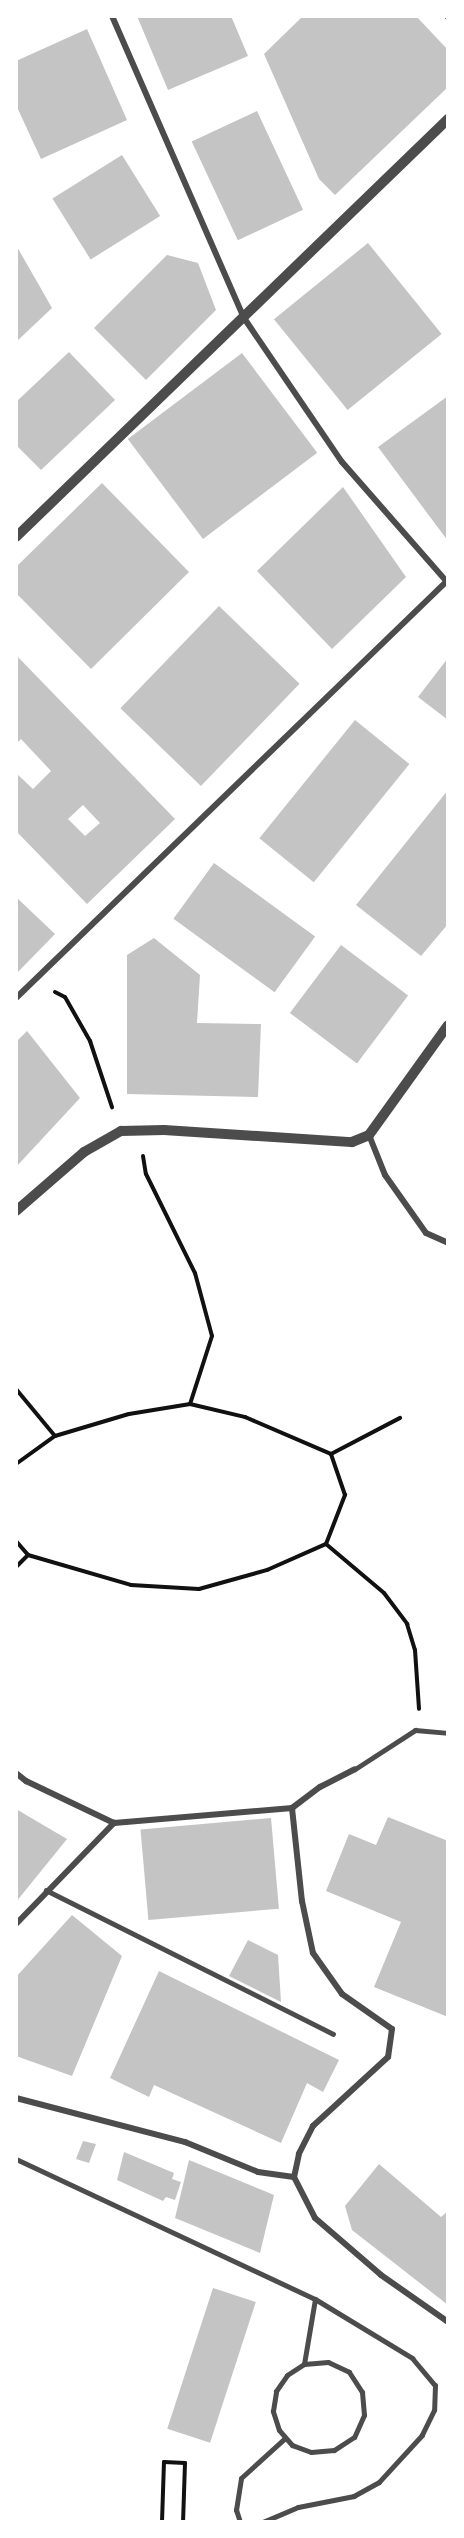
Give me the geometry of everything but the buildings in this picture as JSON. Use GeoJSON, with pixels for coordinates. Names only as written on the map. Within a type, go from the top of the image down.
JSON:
{"type":"FeatureCollection","features":[{"type":"Feature","properties":{"kind":"street"},"geometry":{"type":"LineString","coordinates":[[16,998],[447,581],[342,462],[244,318],[112,16]]}},
{"type":"Feature","properties":{"kind":"street"},"geometry":{"type":"LineString","coordinates":[[16,537],[447,119]]}},
{"type":"Feature","properties":{"kind":"street"},"geometry":{"type":"LineString","coordinates":[[16,1211],[84,1152],[121,1131],[153,1129],[352,1142],[369,1134],[447,1025]]}},
{"type":"Feature","properties":{"kind":"street"},"geometry":{"type":"LineString","coordinates":[[369,1134],[385,1175],[426,1233],[447,1243]]}},
{"type":"Feature","properties":{"kind":"street"},"geometry":{"type":"LineString","coordinates":[[16,1773],[26,1781],[114,1823],[292,1808],[320,1787],[355,1769],[415,1730],[447,1734]]}},
{"type":"Feature","properties":{"kind":"street"},"geometry":{"type":"LineString","coordinates":[[292,1808],[302,1901],[313,1953],[342,1994],[392,2029],[388,2057],[313,2126],[299,2154],[294,2177],[315,2218],[381,2275],[447,2322]]}},
{"type":"Feature","properties":{"kind":"street"},"geometry":{"type":"LineString","coordinates":[[16,1924],[46,1890],[114,1823]]}},
{"type":"Feature","properties":{"kind":"street"},"geometry":{"type":"LineString","coordinates":[[16,2098],[185,2142],[258,2172],[294,2177]]}},
{"type":"Feature","properties":{"kind":"street"},"geometry":{"type":"LineString","coordinates":[[16,2159],[315,2299],[412,2358],[435,2385],[434,2410],[422,2435],[379,2482],[354,2496],[298,2507],[263,2522]]}},
{"type":"Feature","properties":{"kind":"street"},"geometry":{"type":"LineString","coordinates":[[304,2364],[315,2299]]}},
{"type":"Feature","properties":{"kind":"street"},"geometry":{"type":"LineString","coordinates":[[328,2362],[349,2372],[362,2392],[364,2415],[354,2437],[334,2450],[311,2452],[285,2438],[273,2411],[276,2391],[287,2375],[304,2364],[328,2362]]}},
{"type":"Feature","properties":{"kind":"street"},"geometry":{"type":"LineString","coordinates":[[240,2522],[236,2510],[241,2478],[285,2438]]}},
{"type":"Feature","properties":{"kind":"lane"},"geometry":{"type":"LineString","coordinates":[[46,1890],[333,2034]]}},
{"type":"Feature","properties":{"kind":"path"},"geometry":{"type":"LineString","coordinates":[[65,997],[90,1041],[121,1131],[145,1159],[146,1174],[182,1242],[205,1306],[212,1336],[190,1404]]}},
{"type":"Feature","properties":{"kind":"path"},"geometry":{"type":"LineString","coordinates":[[16,1389],[55,1436]]}},
{"type":"Feature","properties":{"kind":"path"},"geometry":{"type":"LineString","coordinates":[[16,1464],[55,1436],[129,1414],[190,1404],[245,1417],[332,1454],[345,1495],[326,1544],[267,1570],[199,1589],[131,1585],[28,1555],[16,1541]]}},
{"type":"Feature","properties":{"kind":"path"},"geometry":{"type":"LineString","coordinates":[[332,1454],[400,1418]]}},
{"type":"Feature","properties":{"kind":"path"},"geometry":{"type":"LineString","coordinates":[[326,1544],[384,1593],[407,1624],[415,1650],[419,1706],[415,1730]]}},
{"type":"Feature","properties":{"kind":"path"},"geometry":{"type":"LineString","coordinates":[[16,1567],[28,1555]]}},
{"type":"Feature","properties":{"kind":"path"},"geometry":{"type":"LineString","coordinates":[[162,2522],[165,2462],[185,2463],[183,2522]]}}]}
